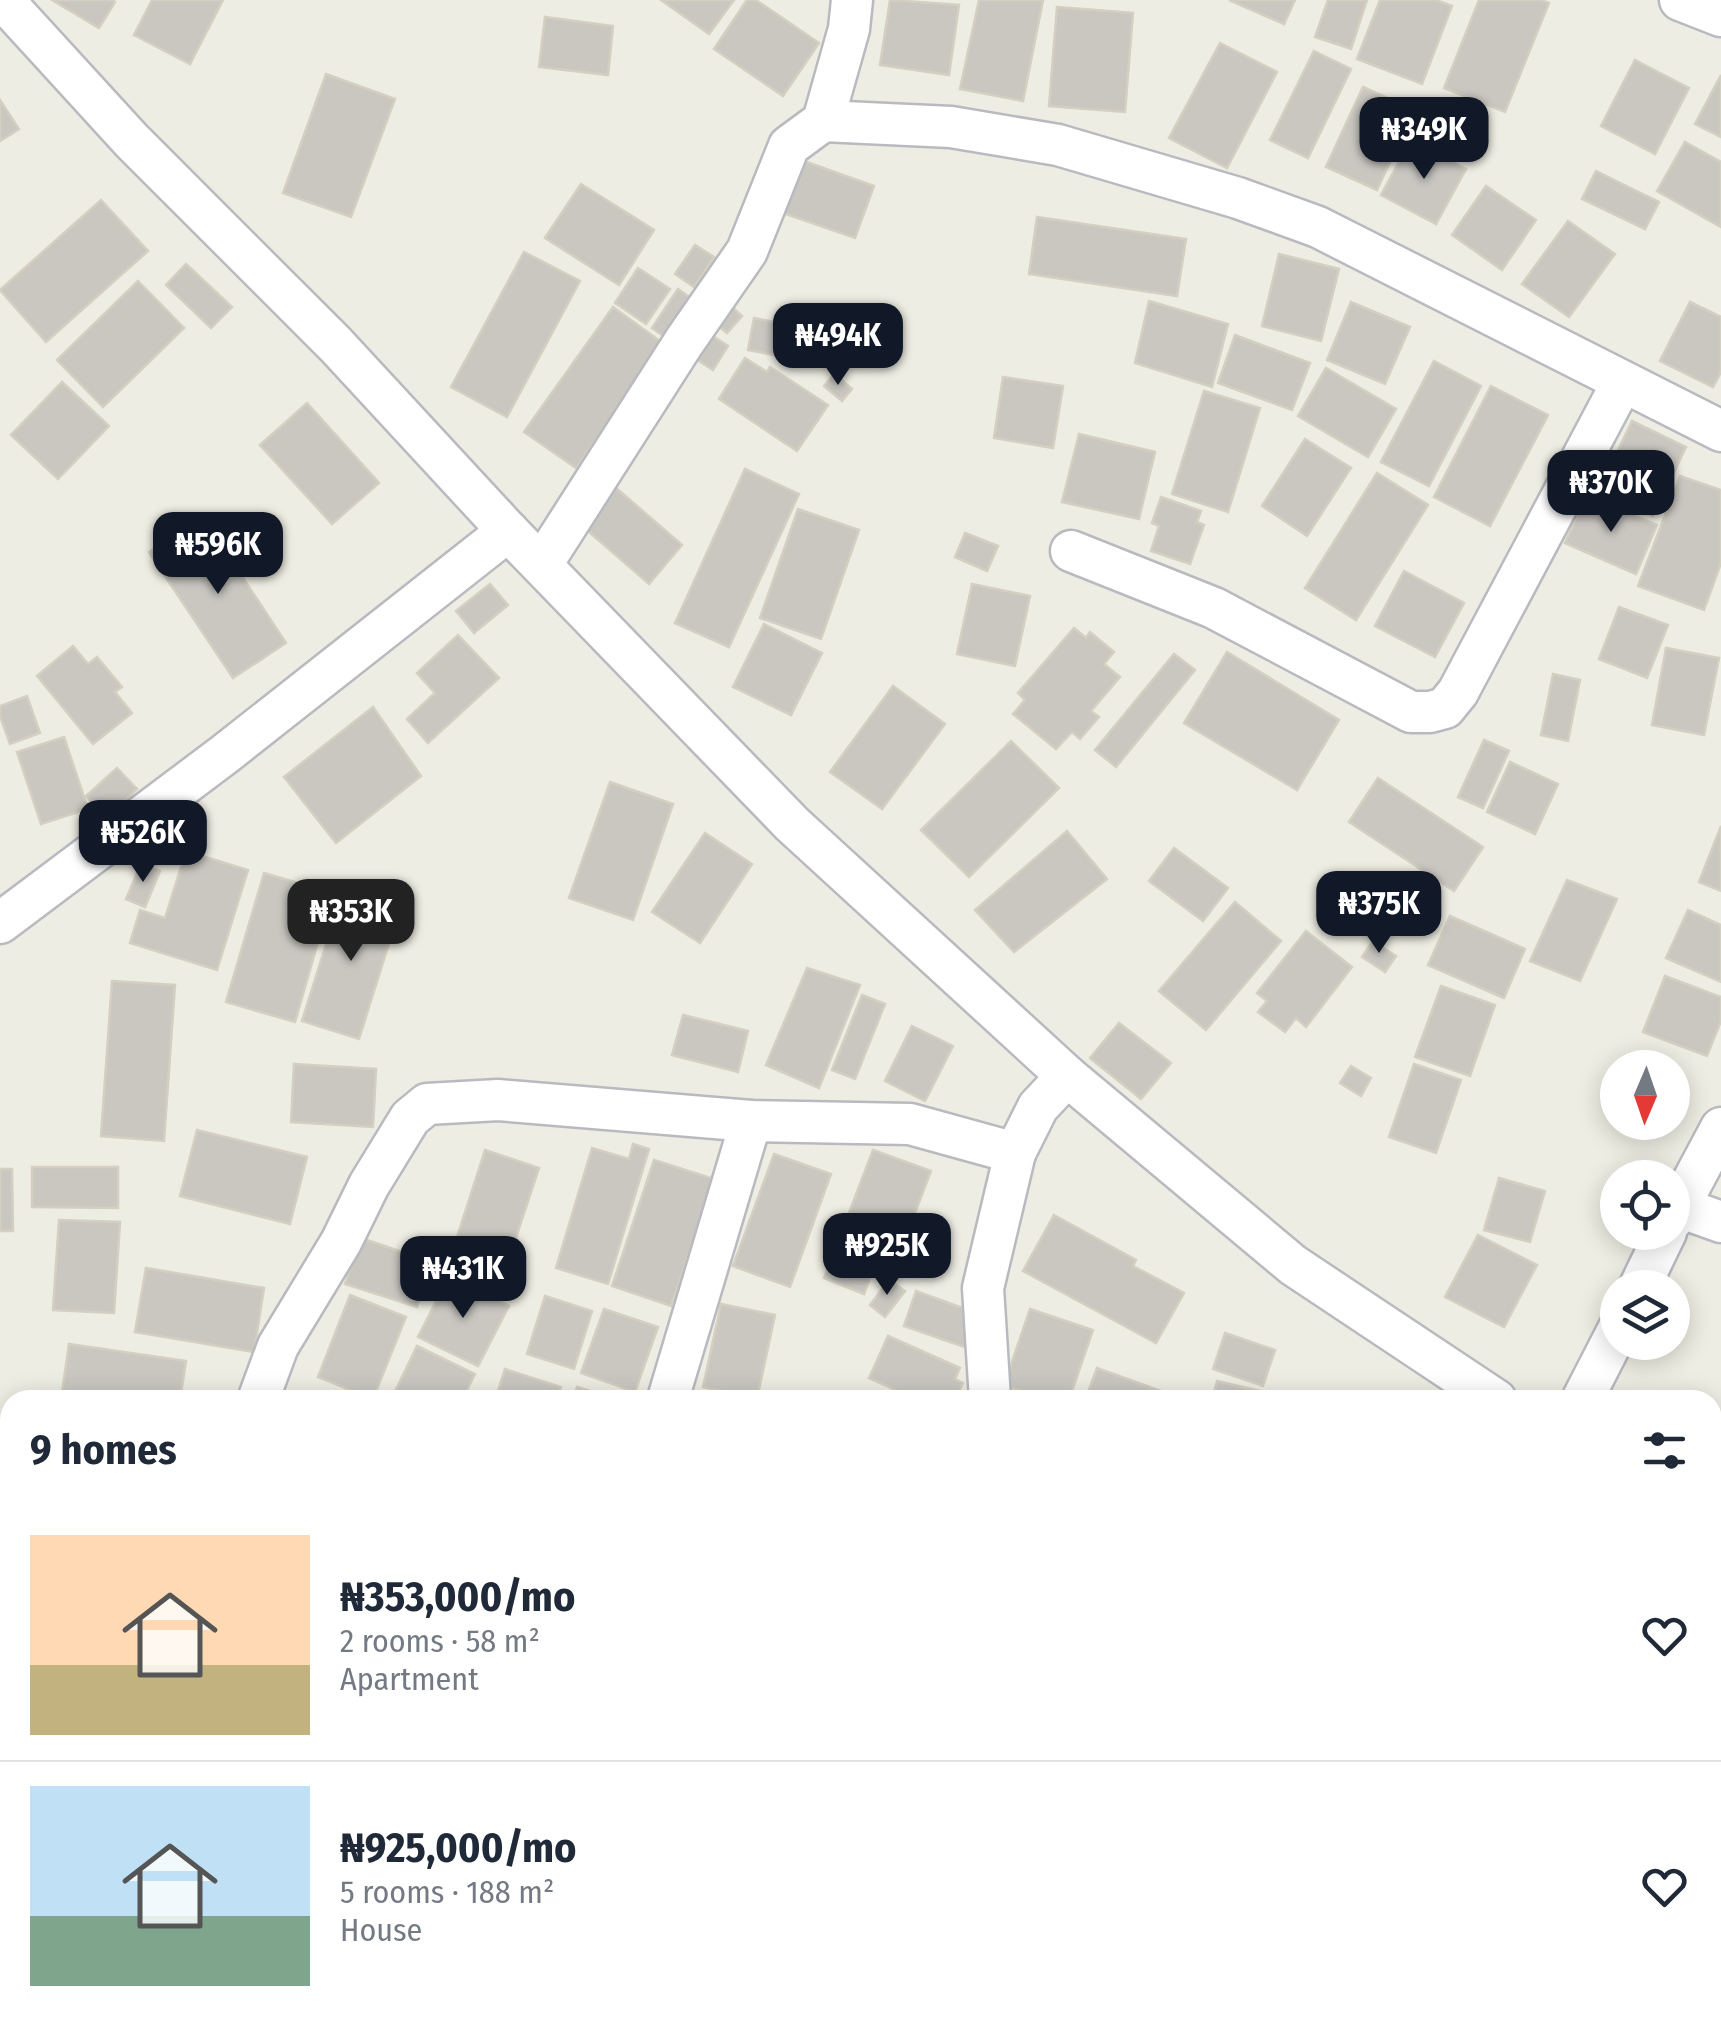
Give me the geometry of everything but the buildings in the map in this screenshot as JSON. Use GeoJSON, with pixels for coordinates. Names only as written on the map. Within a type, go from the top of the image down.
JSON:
{"type":"FeatureCollection","features":[{"type":"Feature","properties":{"kind":"street"},"geometry":{"type":"LineString","coordinates":[[4,0],[132,141],[336,345],[792,824],[1068,1076],[1293,1264],[1481,1390]]}},
{"type":"Feature","properties":{"kind":"street"},"geometry":{"type":"LineString","coordinates":[[542,564],[747,251],[790,146],[823,121],[849,29],[852,0]]}},
{"type":"Feature","properties":{"kind":"street"},"geometry":{"type":"LineString","coordinates":[[1680,0],[1721,16]]}},
{"type":"Feature","properties":{"kind":"street"},"geometry":{"type":"LineString","coordinates":[[823,121],[951,127],[1058,145],[1238,198],[1318,227],[1721,430]]}},
{"type":"Feature","properties":{"kind":"street"},"geometry":{"type":"LineString","coordinates":[[1072,551],[1214,608],[1410,712],[1445,708],[1481,653],[1622,383]]}},
{"type":"Feature","properties":{"kind":"street"},"geometry":{"type":"LineString","coordinates":[[0,923],[225,754],[508,530]]}},
{"type":"Feature","properties":{"kind":"street"},"geometry":{"type":"LineString","coordinates":[[989,1390],[982,1288],[1015,1154],[1038,1107],[1068,1076]]}},
{"type":"Feature","properties":{"kind":"street"},"geometry":{"type":"LineString","coordinates":[[268,1390],[278,1346],[410,1118],[427,1104],[498,1100],[751,1121],[910,1124],[1015,1154]]}},
{"type":"Feature","properties":{"kind":"street"},"geometry":{"type":"LineString","coordinates":[[671,1390],[751,1121]]}},
{"type":"Feature","properties":{"kind":"street"},"geometry":{"type":"LineString","coordinates":[[1690,1187],[1721,1128]]}},
{"type":"Feature","properties":{"kind":"street"},"geometry":{"type":"LineString","coordinates":[[1690,1221],[1721,1222]]}},
{"type":"Feature","properties":{"kind":"street"},"geometry":{"type":"LineString","coordinates":[[1587,1390],[1603,1360]]}}]}
